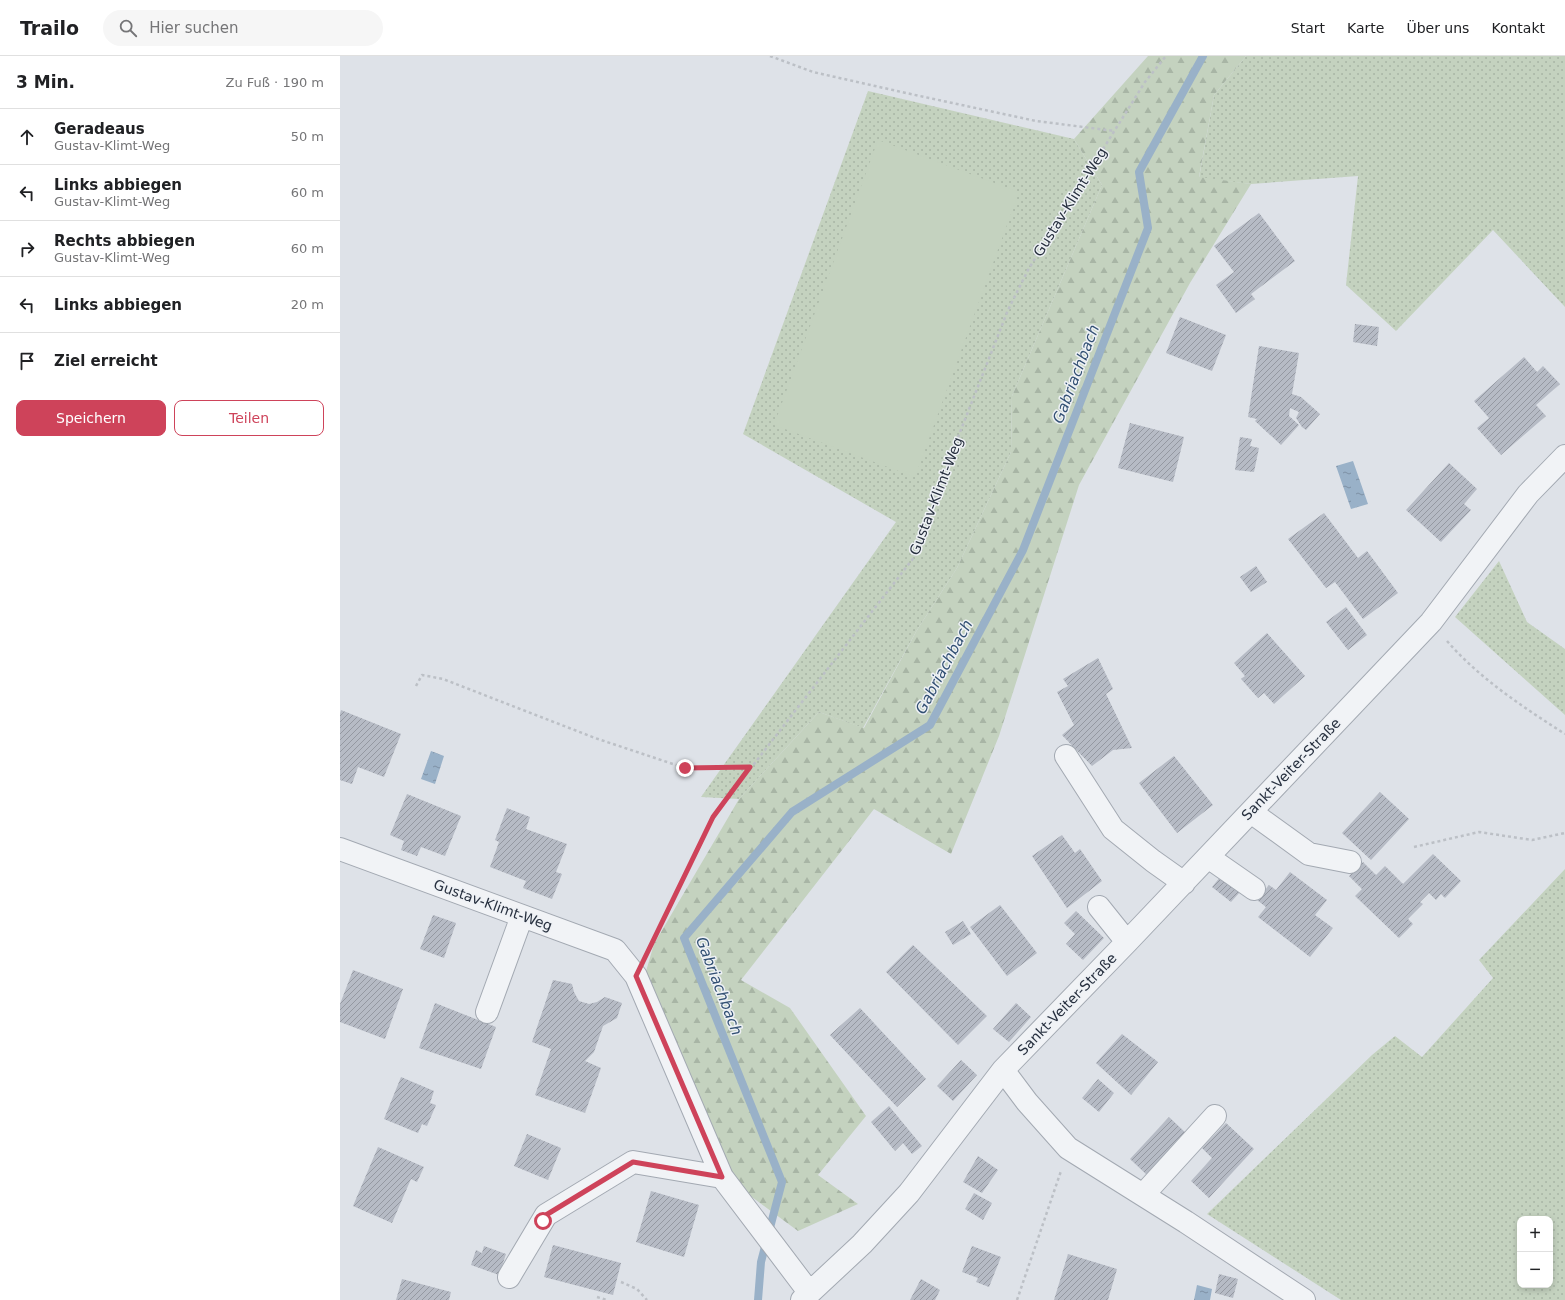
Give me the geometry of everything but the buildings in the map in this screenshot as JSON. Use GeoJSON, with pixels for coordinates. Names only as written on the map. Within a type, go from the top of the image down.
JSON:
{"type":"FeatureCollection","features":[{"type":"Feature","properties":{"kind":"street","name":"Sankt-Veiter-Straße"},"geometry":{"type":"LineString","coordinates":[[805,1296],[862,1244],[909,1193],[1003,1070],[1184,883],[1431,622],[1528,494],[1565,456]]}},
{"type":"Feature","properties":{"kind":"street"},"geometry":{"type":"LineString","coordinates":[[1066,756],[1113,829],[1153,861],[1184,883]]}},
{"type":"Feature","properties":{"kind":"street"},"geometry":{"type":"LineString","coordinates":[[1250,812],[1309,854],[1350,862]]}},
{"type":"Feature","properties":{"kind":"street","name":"Gustav-Klimt-Weg"},"geometry":{"type":"LineString","coordinates":[[340,849],[615,950],[636,976],[722,1177],[778,1249],[805,1296]]}},
{"type":"Feature","properties":{"kind":"street"},"geometry":{"type":"LineString","coordinates":[[1208,857],[1254,889]]}},
{"type":"Feature","properties":{"kind":"street"},"geometry":{"type":"LineString","coordinates":[[1099,907],[1127,942]]}},
{"type":"Feature","properties":{"kind":"street"},"geometry":{"type":"LineString","coordinates":[[487,1012],[522,916]]}},
{"type":"Feature","properties":{"kind":"street"},"geometry":{"type":"LineString","coordinates":[[1003,1070],[1027,1102],[1068,1148],[1304,1300]]}},
{"type":"Feature","properties":{"kind":"street"},"geometry":{"type":"LineString","coordinates":[[1143,1195],[1215,1116]]}},
{"type":"Feature","properties":{"kind":"street"},"geometry":{"type":"LineString","coordinates":[[509,1277],[546,1215],[633,1162],[722,1177]]}},
{"type":"Feature","properties":{"kind":"path"},"geometry":{"type":"LineString","coordinates":[[770,56],[813,72],[913,95],[1036,121],[1115,131]]}},
{"type":"Feature","properties":{"kind":"path","name":"Gustav-Klimt-Weg"},"geometry":{"type":"LineString","coordinates":[[636,976],[713,817],[750,767],[915,556],[929,511],[1008,310],[1035,258],[1145,82],[1166,56]]}},
{"type":"Feature","properties":{"kind":"path"},"geometry":{"type":"LineString","coordinates":[[1431,622],[1461,657],[1513,700],[1565,734]]}},
{"type":"Feature","properties":{"kind":"path"},"geometry":{"type":"LineString","coordinates":[[416,686],[422,676],[444,679],[596,738],[685,768],[750,767]]}},
{"type":"Feature","properties":{"kind":"path"},"geometry":{"type":"LineString","coordinates":[[1414,847],[1479,832],[1532,840],[1565,833]]}},
{"type":"Feature","properties":{"kind":"path"},"geometry":{"type":"LineString","coordinates":[[1018,1300],[1068,1148]]}},
{"type":"Feature","properties":{"kind":"path"},"geometry":{"type":"LineString","coordinates":[[620,1282],[637,1289],[647,1300]]}},
{"type":"Feature","properties":{"kind":"path"},"geometry":{"type":"LineString","coordinates":[[597,1297],[607,1300]]}},
{"type":"Feature","properties":{"kind":"green space"},"geometry":{"type":"Polygon","coordinates":[[[1148,56],[1246,56],[1214,95],[1199,177],[1251,184],[1190,283],[1079,485],[999,736],[951,854],[874,809],[741,980],[790,1008],[866,1116],[818,1175],[858,1204],[798,1231],[737,1186],[644,978],[654,944],[739,799],[819,712],[864,728],[917,630],[957,568],[1011,452],[1012,396],[1102,185],[1074,139],[1148,56]]]}},
{"type":"Feature","properties":{"kind":"green space"},"geometry":{"type":"Polygon","coordinates":[[[1246,56],[1565,56],[1565,307],[1493,230],[1396,331],[1346,285],[1358,176],[1251,184],[1199,178],[1214,95],[1246,56]]]}},
{"type":"Feature","properties":{"kind":"green space"},"geometry":{"type":"Polygon","coordinates":[[[868,91],[1074,139],[1102,185],[1012,396],[1011,452],[957,568],[917,630],[863,728],[819,712],[739,799],[701,797],[896,522],[743,434],[868,91]]]}},
{"type":"Feature","properties":{"kind":"green space"},"geometry":{"type":"Polygon","coordinates":[[[878,140],[1019,192],[915,477],[774,425],[878,140]]]}},
{"type":"Feature","properties":{"kind":"green space"},"geometry":{"type":"Polygon","coordinates":[[[1499,561],[1527,622],[1565,649],[1565,715],[1455,617],[1499,561]]]}},
{"type":"Feature","properties":{"kind":"green space"},"geometry":{"type":"Polygon","coordinates":[[[1565,869],[1565,1300],[1341,1300],[1207,1214],[1372,1055],[1395,1036],[1422,1057],[1493,978],[1479,960],[1565,869]]]}},
{"type":"Feature","properties":{"kind":"water"},"geometry":{"type":"Polygon","coordinates":[[[1353,461],[1368,504],[1351,509],[1336,466],[1353,461]]]}},
{"type":"Feature","properties":{"kind":"water"},"geometry":{"type":"Polygon","coordinates":[[[431,751],[444,756],[435,784],[421,779],[431,751]]]}},
{"type":"Feature","properties":{"kind":"water"},"geometry":{"type":"Polygon","coordinates":[[[1197,1285],[1212,1289],[1210,1300],[1194,1300],[1197,1285]]]}},
{"type":"Feature","properties":{"kind":"waterway","name":"Gabriachbach"},"geometry":{"type":"LineString","coordinates":[[758,1300],[761,1262],[782,1182],[684,938],[792,812],[930,725],[1023,550],[1148,228],[1139,172],[1203,56]]}},
{"type":"Feature","properties":{"kind":"route"},"geometry":{"type":"LineString","coordinates":[[543,1221],[546,1215],[633,1162],[722,1177],[636,976],[713,817],[750,767],[685,768]]}}]}
